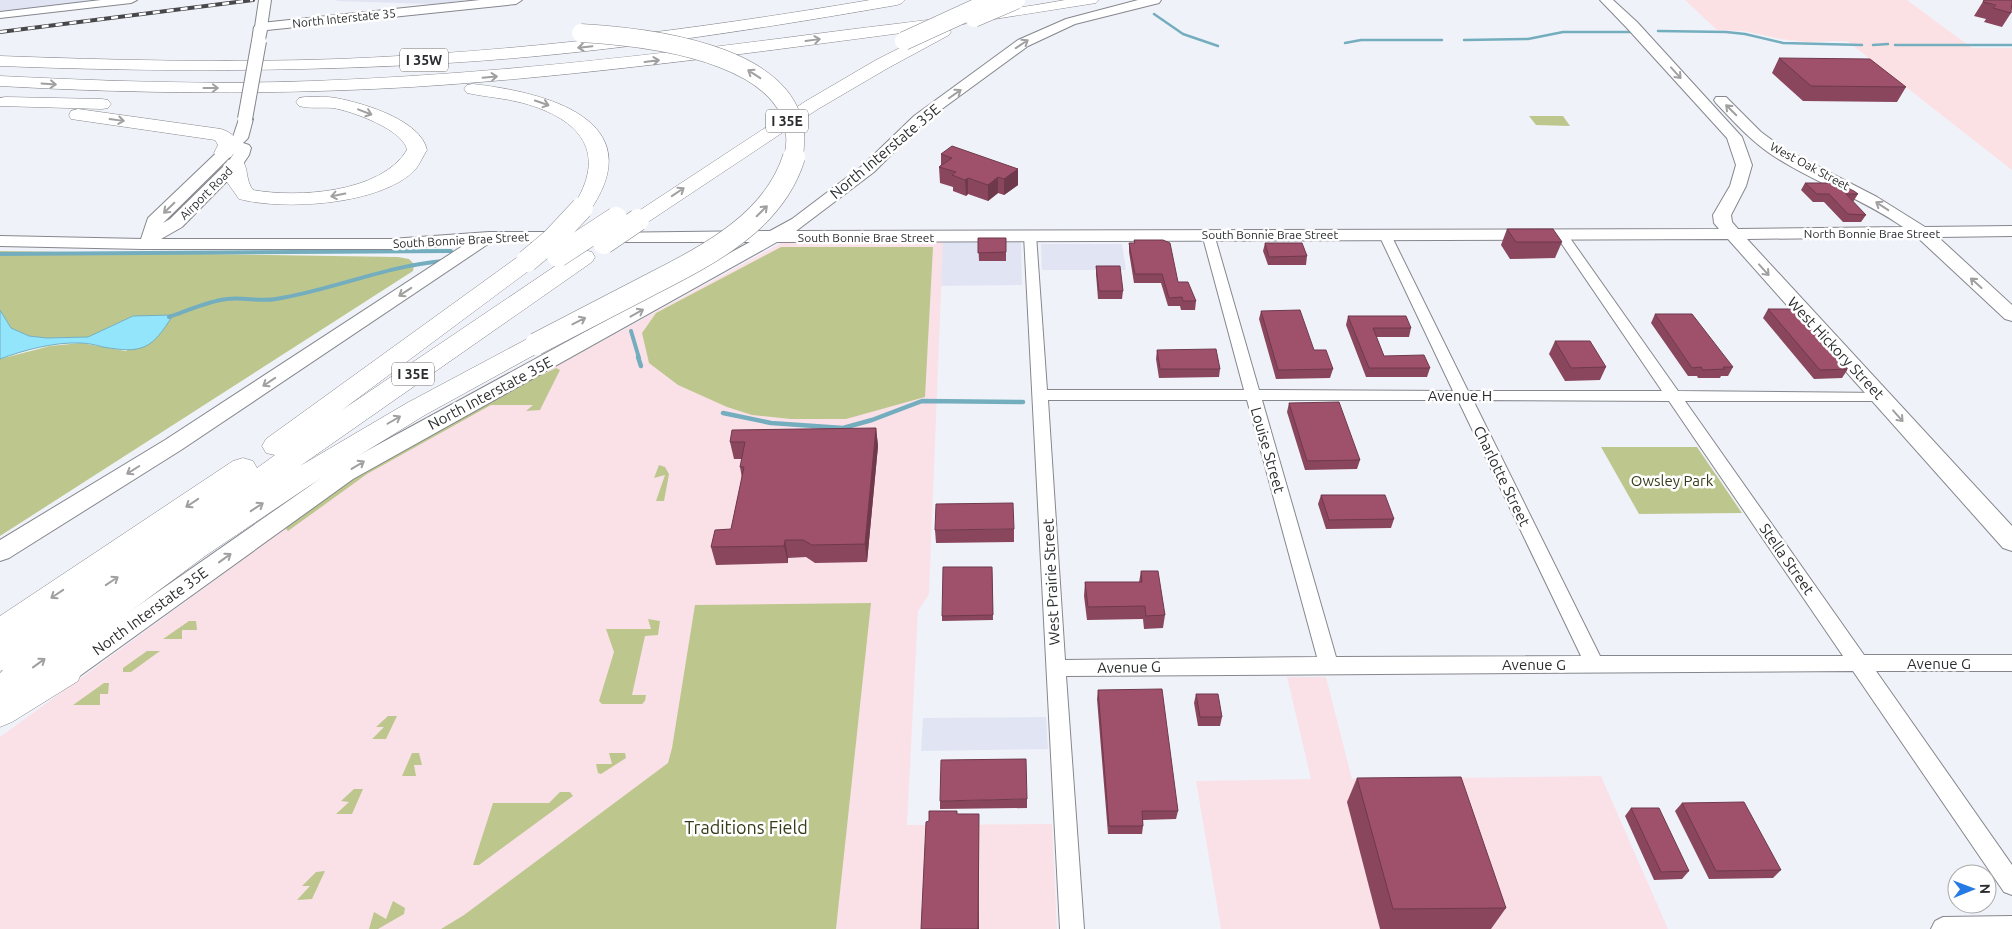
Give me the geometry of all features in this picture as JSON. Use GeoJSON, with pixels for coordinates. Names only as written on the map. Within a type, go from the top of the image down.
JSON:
{"type":"FeatureCollection","features":[{"type":"Feature","properties":{"kind":"highway"},"geometry":{"type":"LineString","coordinates":[[738,28],[877,0]]}},
{"type":"Feature","properties":{"kind":"highway","name":"I 35W"},"geometry":{"type":"LineString","coordinates":[[0,61],[108,66],[275,67],[442,59],[584,47],[738,28],[897,0]]}},
{"type":"Feature","properties":{"kind":"highway","name":"I 35E"},"geometry":{"type":"LineString","coordinates":[[0,632],[284,452],[812,105],[882,64],[943,32],[1016,0]]}},
{"type":"Feature","properties":{"kind":"highway","name":"I 35W"},"geometry":{"type":"LineString","coordinates":[[0,81],[108,87],[302,87],[463,79],[640,62],[792,43],[1091,0]]}},
{"type":"Feature","properties":{"kind":"highway","name":"I 35E"},"geometry":{"type":"LineString","coordinates":[[0,658],[558,256],[752,128],[798,100],[904,41],[992,1]]}},
{"type":"Feature","properties":{"kind":"highway"},"geometry":{"type":"LineString","coordinates":[[0,691],[248,513],[356,442],[462,381],[715,249],[746,227],[766,207],[784,181],[796,152],[796,130],[789,109],[767,84],[748,70],[718,56],[668,42],[631,36],[552,33]]}},
{"type":"Feature","properties":{"kind":"highway"},"geometry":{"type":"LineString","coordinates":[[108,66],[346,56],[399,51],[452,42]]}},
{"type":"Feature","properties":{"kind":"highway"},"geometry":{"type":"LineString","coordinates":[[284,452],[552,240],[582,208],[598,180],[599,170],[597,149],[590,136],[569,115],[546,104],[511,94],[469,89],[302,87]]}},
{"type":"Feature","properties":{"kind":"highway"},"geometry":{"type":"LineString","coordinates":[[3,101],[62,104],[336,103],[370,114],[406,131],[414,137],[417,144],[416,151],[408,163],[391,176],[350,192],[316,198],[267,198],[246,194],[237,182],[229,158],[227,140],[221,136],[59,112],[3,101]]}},
{"type":"Feature","properties":{"kind":"highway"},"geometry":{"type":"LineString","coordinates":[[284,452],[342,428]]}},
{"type":"Feature","properties":{"kind":"highway"},"geometry":{"type":"LineString","coordinates":[[0,712],[66,671]]}},
{"type":"Feature","properties":{"kind":"main road","name":"North Interstate 35"},"geometry":{"type":"LineString","coordinates":[[261,29],[516,0]]}},
{"type":"Feature","properties":{"kind":"main road","name":"North Interstate 35E"},"geometry":{"type":"LineString","coordinates":[[0,718],[345,473],[776,237],[798,223],[868,169],[919,119],[1023,43],[1047,30],[1098,13],[1155,0]]}},
{"type":"Feature","properties":{"kind":"main road"},"geometry":{"type":"LineString","coordinates":[[1606,0],[1632,25],[1734,137],[1760,140]]}},
{"type":"Feature","properties":{"kind":"main road","name":"West Oak Street"},"geometry":{"type":"LineString","coordinates":[[1622,0],[1660,42],[1685,64],[1760,140],[1800,164],[1873,200],[1922,233],[2012,315]]}},
{"type":"Feature","properties":{"kind":"main road","name":"Airport Road"},"geometry":{"type":"LineString","coordinates":[[147,240],[176,223],[229,158],[240,138],[261,29]]}},
{"type":"Feature","properties":{"kind":"main road","name":"West Hickory Street"},"geometry":{"type":"LineString","coordinates":[[1734,137],[1744,165],[1740,182],[1731,202],[1742,234],[1880,396],[2012,542]]}},
{"type":"Feature","properties":{"kind":"main road"},"geometry":{"type":"LineString","coordinates":[[818,206],[817,226],[824,232],[843,237]]}},
{"type":"Feature","properties":{"kind":"main road","name":"North Bonnie Brae Street"},"geometry":{"type":"LineString","coordinates":[[1742,234],[2012,231]]}},
{"type":"Feature","properties":{"kind":"main road","name":"South Bonnie Brae Street"},"geometry":{"type":"LineString","coordinates":[[147,240],[391,244],[451,241],[490,236],[843,237],[1208,234],[1742,234]]}},
{"type":"Feature","properties":{"kind":"main road"},"geometry":{"type":"LineString","coordinates":[[0,552],[173,446],[490,236]]}},
{"type":"Feature","properties":{"kind":"main road"},"geometry":{"type":"LineString","coordinates":[[391,244],[428,255],[432,260],[429,276]]}},
{"type":"Feature","properties":{"kind":"street"},"geometry":{"type":"LineString","coordinates":[[0,15],[131,0]]}},
{"type":"Feature","properties":{"kind":"street","name":"Airport Road"},"geometry":{"type":"LineString","coordinates":[[261,29],[265,0]]}},
{"type":"Feature","properties":{"kind":"street","name":"Louise Street"},"geometry":{"type":"LineString","coordinates":[[1208,234],[1329,665]]}},
{"type":"Feature","properties":{"kind":"street","name":"Charlotte Street"},"geometry":{"type":"LineString","coordinates":[[1385,234],[1594,664]]}},
{"type":"Feature","properties":{"kind":"street","name":"Stella Street"},"geometry":{"type":"LineString","coordinates":[[1561,234],[1860,662],[2012,884]]}},
{"type":"Feature","properties":{"kind":"street","name":"West Prairie Street"},"geometry":{"type":"LineString","coordinates":[[1030,235],[1072,929]]}},
{"type":"Feature","properties":{"kind":"street","name":"South Bonnie Brae Street"},"geometry":{"type":"LineString","coordinates":[[0,241],[147,240]]}},
{"type":"Feature","properties":{"kind":"street","name":"Avenue H"},"geometry":{"type":"LineString","coordinates":[[1039,395],[1880,396]]}},
{"type":"Feature","properties":{"kind":"street","name":"Avenue G"},"geometry":{"type":"LineString","coordinates":[[1056,668],[1860,662],[2012,664]]}},
{"type":"Feature","properties":{"kind":"street"},"geometry":{"type":"LineString","coordinates":[[1943,929],[2012,928]]}},
{"type":"Feature","properties":{"kind":"shaded area"},"geometry":{"type":"Polygon","coordinates":[[[0,0],[118,0],[0,14],[0,0]]]}},
{"type":"Feature","properties":{"kind":"shaded area"},"geometry":{"type":"Polygon","coordinates":[[[337,0],[469,0],[433,4],[337,0]]]}},
{"type":"Feature","properties":{"kind":"shaded area"},"geometry":{"type":"Polygon","coordinates":[[[1685,0],[1907,0],[1972,48],[2012,48],[2012,170],[1847,41],[1805,42],[1744,31],[1717,30],[1685,0]]]}},
{"type":"Feature","properties":{"kind":"shaded area"},"geometry":{"type":"Polygon","coordinates":[[[933,241],[1021,241],[1022,285],[931,286],[933,241]]]}},
{"type":"Feature","properties":{"kind":"shaded area"},"geometry":{"type":"Polygon","coordinates":[[[943,242],[929,594],[918,611],[907,825],[1052,824],[1057,929],[0,929],[0,737],[359,475],[781,243],[943,242]]]}},
{"type":"Feature","properties":{"kind":"shaded area"},"geometry":{"type":"Polygon","coordinates":[[[1041,244],[1122,244],[1126,270],[1042,270],[1041,244]]]}},
{"type":"Feature","properties":{"kind":"shaded area"},"geometry":{"type":"Polygon","coordinates":[[[1287,677],[1326,677],[1352,779],[1601,776],[1668,929],[1221,929],[1196,781],[1311,779],[1287,677]]]}},
{"type":"Feature","properties":{"kind":"shaded area"},"geometry":{"type":"Polygon","coordinates":[[[1046,717],[1048,749],[921,751],[923,718],[1046,717]]]}},
{"type":"Feature","properties":{"kind":"green space"},"geometry":{"type":"Polygon","coordinates":[[[1529,116],[1563,116],[1570,126],[1536,125],[1529,116]]]}},
{"type":"Feature","properties":{"kind":"green space"},"geometry":{"type":"Polygon","coordinates":[[[781,247],[933,247],[925,397],[846,419],[791,419],[752,415],[727,407],[678,385],[649,363],[642,333],[656,313],[781,247]]]}},
{"type":"Feature","properties":{"kind":"green space"},"geometry":{"type":"Polygon","coordinates":[[[0,251],[398,257],[409,259],[414,264],[413,271],[0,536],[0,359],[50,346],[81,343],[126,351],[172,316],[133,316],[88,337],[47,338],[29,336],[11,328],[0,310],[0,251]]]}},
{"type":"Feature","properties":{"kind":"green space"},"geometry":{"type":"Polygon","coordinates":[[[556,368],[560,370],[540,410],[526,411],[533,405],[491,405],[367,474],[288,531],[286,529],[288,524],[368,469],[540,374],[542,375],[556,368]]]}},
{"type":"Feature","properties":{"kind":"green space","name":"Owsley Park"},"geometry":{"type":"Polygon","coordinates":[[[1601,447],[1697,447],[1742,513],[1639,514],[1601,447]]]}},
{"type":"Feature","properties":{"kind":"green space"},"geometry":{"type":"Polygon","coordinates":[[[659,465],[665,467],[669,474],[664,501],[656,501],[665,475],[654,478],[659,465]]]}},
{"type":"Feature","properties":{"kind":"green space","name":"Traditions Field"},"geometry":{"type":"Polygon","coordinates":[[[871,603],[836,929],[441,929],[464,915],[668,763],[695,605],[871,603]]]}},
{"type":"Feature","properties":{"kind":"green space"},"geometry":{"type":"Polygon","coordinates":[[[648,619],[660,621],[658,635],[645,636],[632,695],[646,695],[645,701],[642,704],[602,704],[599,701],[614,652],[606,629],[651,629],[648,619]]]}},
{"type":"Feature","properties":{"kind":"green space"},"geometry":{"type":"Polygon","coordinates":[[[189,621],[196,621],[197,630],[182,630],[182,639],[163,639],[189,621]]]}},
{"type":"Feature","properties":{"kind":"green space"},"geometry":{"type":"Polygon","coordinates":[[[147,651],[160,651],[131,672],[123,672],[123,668],[147,651]]]}},
{"type":"Feature","properties":{"kind":"green space"},"geometry":{"type":"Polygon","coordinates":[[[104,683],[109,683],[108,694],[100,694],[100,705],[73,705],[104,683]]]}},
{"type":"Feature","properties":{"kind":"green space"},"geometry":{"type":"Polygon","coordinates":[[[388,716],[397,716],[386,739],[372,739],[384,727],[376,727],[388,716]]]}},
{"type":"Feature","properties":{"kind":"green space"},"geometry":{"type":"Polygon","coordinates":[[[412,753],[419,753],[422,765],[414,765],[416,776],[402,776],[412,753]]]}},
{"type":"Feature","properties":{"kind":"green space"},"geometry":{"type":"Polygon","coordinates":[[[609,753],[625,753],[626,758],[601,774],[598,773],[596,764],[612,764],[609,753]]]}},
{"type":"Feature","properties":{"kind":"green space"},"geometry":{"type":"Polygon","coordinates":[[[354,789],[363,789],[352,814],[336,814],[349,802],[341,801],[354,789]]]}},
{"type":"Feature","properties":{"kind":"green space"},"geometry":{"type":"Polygon","coordinates":[[[560,792],[570,792],[573,796],[479,865],[473,865],[493,803],[549,803],[560,792]]]}},
{"type":"Feature","properties":{"kind":"green space"},"geometry":{"type":"Polygon","coordinates":[[[325,871],[312,899],[297,900],[310,886],[302,886],[316,872],[325,871]]]}},
{"type":"Feature","properties":{"kind":"green space"},"geometry":{"type":"Polygon","coordinates":[[[393,901],[405,908],[404,914],[378,929],[369,929],[374,912],[386,919],[393,901]]]}},
{"type":"Feature","properties":{"kind":"water"},"geometry":{"type":"Polygon","coordinates":[[[0,310],[11,328],[29,336],[47,338],[88,337],[133,316],[173,315],[152,342],[137,349],[128,350],[86,343],[70,343],[39,347],[0,359],[0,310]]]}},
{"type":"Feature","properties":{"kind":"building"},"geometry":{"type":"Polygon","coordinates":[[[1984,0],[2012,0],[2011,13],[1993,8],[1996,5],[1983,2],[1984,0]]]}},
{"type":"Feature","properties":{"kind":"building"},"geometry":{"type":"Polygon","coordinates":[[[1779,58],[1870,59],[1906,87],[1811,86],[1779,58]]]}},
{"type":"Feature","properties":{"kind":"building"},"geometry":{"type":"Polygon","coordinates":[[[952,146],[1018,169],[1004,179],[998,177],[988,185],[968,178],[965,180],[952,175],[956,172],[939,167],[952,158],[941,154],[952,146]]]}},
{"type":"Feature","properties":{"kind":"building"},"geometry":{"type":"Polygon","coordinates":[[[1805,183],[1837,183],[1854,191],[1858,194],[1846,194],[1866,215],[1848,214],[1829,194],[1817,194],[1805,183]]]}},
{"type":"Feature","properties":{"kind":"building"},"geometry":{"type":"Polygon","coordinates":[[[1507,229],[1553,229],[1562,242],[1516,242],[1507,229]]]}},
{"type":"Feature","properties":{"kind":"building"},"geometry":{"type":"Polygon","coordinates":[[[978,238],[1006,238],[1006,252],[978,253],[978,238]]]}},
{"type":"Feature","properties":{"kind":"building"},"geometry":{"type":"Polygon","coordinates":[[[1134,240],[1163,240],[1170,243],[1178,282],[1188,282],[1196,301],[1183,301],[1182,297],[1169,298],[1162,274],[1135,274],[1129,243],[1135,243],[1134,240]]]}},
{"type":"Feature","properties":{"kind":"building"},"geometry":{"type":"Polygon","coordinates":[[[1265,243],[1302,243],[1307,256],[1269,257],[1265,243]]]}},
{"type":"Feature","properties":{"kind":"building"},"geometry":{"type":"Polygon","coordinates":[[[1096,266],[1120,266],[1123,291],[1099,291],[1096,266]]]}},
{"type":"Feature","properties":{"kind":"building"},"geometry":{"type":"Polygon","coordinates":[[[1768,309],[1794,309],[1848,369],[1820,370],[1768,309]]]}},
{"type":"Feature","properties":{"kind":"building"},"geometry":{"type":"Polygon","coordinates":[[[1300,310],[1314,350],[1326,350],[1333,369],[1278,370],[1261,311],[1300,310]]]}},
{"type":"Feature","properties":{"kind":"building"},"geometry":{"type":"Polygon","coordinates":[[[1655,314],[1692,314],[1733,367],[1703,370],[1701,367],[1692,368],[1655,314]]]}},
{"type":"Feature","properties":{"kind":"building"},"geometry":{"type":"Polygon","coordinates":[[[1348,316],[1406,316],[1411,328],[1373,328],[1384,356],[1424,355],[1430,368],[1369,368],[1348,316]]]}},
{"type":"Feature","properties":{"kind":"building"},"geometry":{"type":"Polygon","coordinates":[[[1555,341],[1590,341],[1606,367],[1571,368],[1555,341]]]}},
{"type":"Feature","properties":{"kind":"building"},"geometry":{"type":"Polygon","coordinates":[[[1216,349],[1220,369],[1160,369],[1157,350],[1216,349]]]}},
{"type":"Feature","properties":{"kind":"building"},"geometry":{"type":"Polygon","coordinates":[[[1339,402],[1360,460],[1307,461],[1289,403],[1339,402]]]}},
{"type":"Feature","properties":{"kind":"building"},"geometry":{"type":"Polygon","coordinates":[[[876,428],[865,544],[812,545],[803,540],[785,540],[784,546],[711,547],[715,530],[731,529],[744,467],[740,467],[745,442],[730,442],[732,430],[876,428]]]}},
{"type":"Feature","properties":{"kind":"building"},"geometry":{"type":"Polygon","coordinates":[[[1321,495],[1385,495],[1394,519],[1329,520],[1321,495]]]}},
{"type":"Feature","properties":{"kind":"building"},"geometry":{"type":"Polygon","coordinates":[[[1013,503],[1014,529],[935,530],[936,504],[1013,503]]]}},
{"type":"Feature","properties":{"kind":"building"},"geometry":{"type":"Polygon","coordinates":[[[943,567],[992,567],[993,615],[942,616],[943,567]]]}},
{"type":"Feature","properties":{"kind":"building"},"geometry":{"type":"Polygon","coordinates":[[[1141,571],[1158,571],[1165,615],[1146,616],[1145,606],[1088,607],[1085,582],[1142,582],[1141,571]]]}},
{"type":"Feature","properties":{"kind":"building"},"geometry":{"type":"Polygon","coordinates":[[[1162,689],[1178,811],[1142,811],[1143,826],[1109,826],[1098,690],[1162,689]]]}},
{"type":"Feature","properties":{"kind":"building"},"geometry":{"type":"Polygon","coordinates":[[[1196,694],[1218,694],[1222,717],[1200,717],[1196,694]]]}},
{"type":"Feature","properties":{"kind":"building"},"geometry":{"type":"Polygon","coordinates":[[[1026,759],[1027,799],[940,801],[941,760],[1026,759]]]}},
{"type":"Feature","properties":{"kind":"building"},"geometry":{"type":"Polygon","coordinates":[[[1461,777],[1506,908],[1393,909],[1357,778],[1461,777]]]}},
{"type":"Feature","properties":{"kind":"building"},"geometry":{"type":"Polygon","coordinates":[[[1744,802],[1781,870],[1716,871],[1682,803],[1744,802]]]}},
{"type":"Feature","properties":{"kind":"building"},"geometry":{"type":"Polygon","coordinates":[[[1631,808],[1659,808],[1689,871],[1661,872],[1631,808]]]}},
{"type":"Feature","properties":{"kind":"building"},"geometry":{"type":"Polygon","coordinates":[[[929,811],[957,811],[957,814],[979,814],[978,929],[921,929],[926,822],[929,821],[929,811]]]}},
{"type":"Feature","properties":{"kind":"waterway"},"geometry":{"type":"LineString","coordinates":[[1154,14],[1183,34],[1218,46]]}},
{"type":"Feature","properties":{"kind":"waterway"},"geometry":{"type":"LineString","coordinates":[[1658,31],[1726,32],[1745,34],[1783,43],[1862,45]]}},
{"type":"Feature","properties":{"kind":"waterway"},"geometry":{"type":"LineString","coordinates":[[1464,40],[1528,39],[1563,32],[1631,32]]}},
{"type":"Feature","properties":{"kind":"waterway"},"geometry":{"type":"LineString","coordinates":[[1345,43],[1361,40],[1442,40]]}},
{"type":"Feature","properties":{"kind":"waterway"},"geometry":{"type":"LineString","coordinates":[[1873,45],[1888,44]]}},
{"type":"Feature","properties":{"kind":"waterway"},"geometry":{"type":"LineString","coordinates":[[1895,45],[2012,45]]}},
{"type":"Feature","properties":{"kind":"waterway"},"geometry":{"type":"LineString","coordinates":[[0,254],[451,251]]}},
{"type":"Feature","properties":{"kind":"waterway"},"geometry":{"type":"LineString","coordinates":[[169,317],[220,300],[276,299],[400,268],[443,261]]}},
{"type":"Feature","properties":{"kind":"waterway"},"geometry":{"type":"LineString","coordinates":[[631,331],[639,358]]}},
{"type":"Feature","properties":{"kind":"waterway"},"geometry":{"type":"LineString","coordinates":[[638,357],[641,366]]}},
{"type":"Feature","properties":{"kind":"waterway"},"geometry":{"type":"LineString","coordinates":[[723,413],[771,423],[843,428],[872,420],[922,401],[1023,402]]}},
{"type":"Feature","properties":{"kind":"railway"},"geometry":{"type":"LineString","coordinates":[[0,32],[253,0]]}}]}
